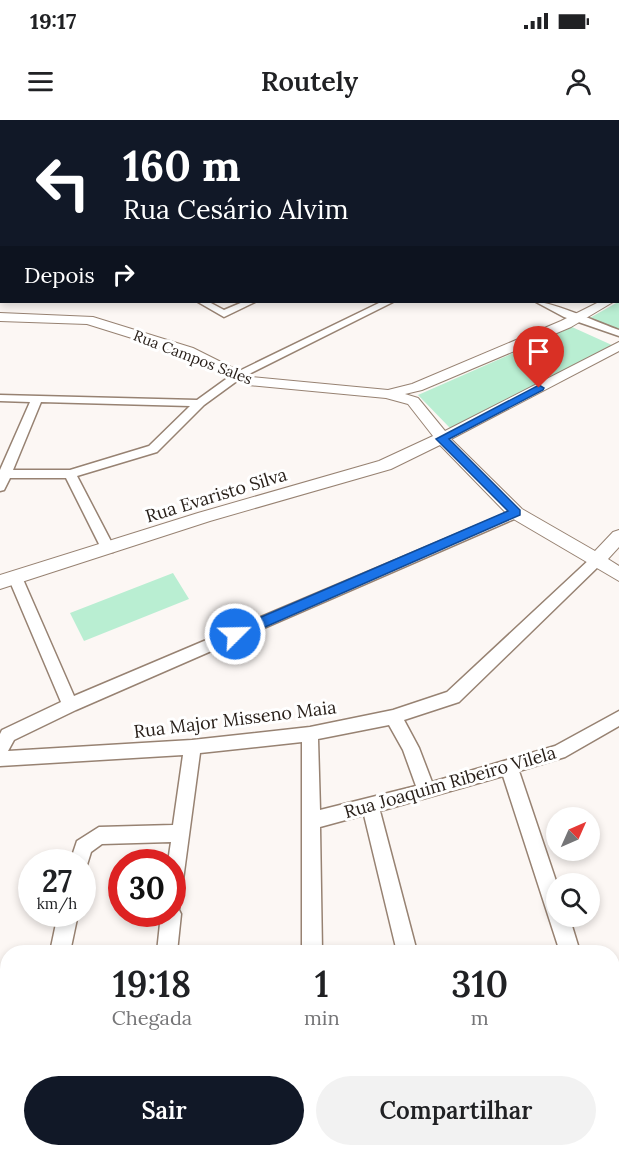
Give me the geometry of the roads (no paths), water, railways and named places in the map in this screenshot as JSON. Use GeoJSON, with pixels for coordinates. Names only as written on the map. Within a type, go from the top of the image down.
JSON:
{"type":"FeatureCollection","features":[{"type":"Feature","properties":{"kind":"main road"},"geometry":{"type":"LineString","coordinates":[[605,303],[415,394],[442,439],[516,513],[619,574]]}},
{"type":"Feature","properties":{"kind":"main road","name":"Rua Campos Sales"},"geometry":{"type":"LineString","coordinates":[[0,317],[88,320],[188,351],[248,381],[387,394],[415,394]]}},
{"type":"Feature","properties":{"kind":"main road","name":"Rua Evaristo Silva"},"geometry":{"type":"LineString","coordinates":[[8,579],[204,517],[385,465],[442,439],[619,346]]}},
{"type":"Feature","properties":{"kind":"main road"},"geometry":{"type":"LineString","coordinates":[[596,561],[619,536]]}},
{"type":"Feature","properties":{"kind":"street"},"geometry":{"type":"LineString","coordinates":[[204,303],[224,314],[248,303]]}},
{"type":"Feature","properties":{"kind":"street"},"geometry":{"type":"LineString","coordinates":[[3,474],[70,474],[153,449],[200,403],[237,376],[386,303]]}},
{"type":"Feature","properties":{"kind":"street"},"geometry":{"type":"LineString","coordinates":[[543,303],[619,342]]}},
{"type":"Feature","properties":{"kind":"street"},"geometry":{"type":"LineString","coordinates":[[574,318],[619,333]]}},
{"type":"Feature","properties":{"kind":"street"},"geometry":{"type":"LineString","coordinates":[[0,398],[200,403]]}},
{"type":"Feature","properties":{"kind":"street"},"geometry":{"type":"LineString","coordinates":[[0,487],[3,474],[37,399]]}},
{"type":"Feature","properties":{"kind":"street"},"geometry":{"type":"LineString","coordinates":[[70,474],[108,549]]}},
{"type":"Feature","properties":{"kind":"street"},"geometry":{"type":"LineString","coordinates":[[0,749],[8,735],[70,705],[516,513]]}},
{"type":"Feature","properties":{"kind":"street","name":"Rua Major Misseno Maia"},"geometry":{"type":"LineString","coordinates":[[0,759],[192,747],[310,734],[393,717],[453,697],[596,561]]}},
{"type":"Feature","properties":{"kind":"street"},"geometry":{"type":"LineString","coordinates":[[8,579],[70,705]]}},
{"type":"Feature","properties":{"kind":"street"},"geometry":{"type":"LineString","coordinates":[[393,717],[411,748],[427,791]]}},
{"type":"Feature","properties":{"kind":"street","name":"Rua Joaquim Ribeiro Vilela"},"geometry":{"type":"LineString","coordinates":[[310,821],[427,791],[559,753],[619,718]]}},
{"type":"Feature","properties":{"kind":"street"},"geometry":{"type":"LineString","coordinates":[[310,734],[312,945]]}},
{"type":"Feature","properties":{"kind":"street"},"geometry":{"type":"LineString","coordinates":[[179,849],[192,747]]}},
{"type":"Feature","properties":{"kind":"street"},"geometry":{"type":"LineString","coordinates":[[509,767],[546,880]]}},
{"type":"Feature","properties":{"kind":"street"},"geometry":{"type":"LineString","coordinates":[[370,805],[405,945]]}},
{"type":"Feature","properties":{"kind":"street"},"geometry":{"type":"LineString","coordinates":[[82,849],[99,836],[181,833]]}},
{"type":"Feature","properties":{"kind":"street"},"geometry":{"type":"LineString","coordinates":[[61,945],[65,927]]}},
{"type":"Feature","properties":{"kind":"street"},"geometry":{"type":"LineString","coordinates":[[167,945],[169,927]]}},
{"type":"Feature","properties":{"kind":"street"},"geometry":{"type":"LineString","coordinates":[[562,927],[568,945]]}}]}
